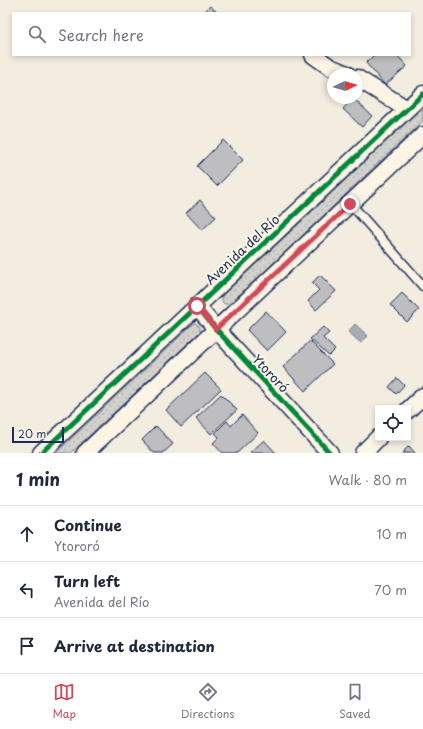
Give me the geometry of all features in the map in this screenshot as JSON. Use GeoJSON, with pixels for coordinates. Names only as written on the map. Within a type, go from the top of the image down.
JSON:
{"type":"FeatureCollection","features":[{"type":"Feature","properties":{"kind":"street"},"geometry":{"type":"LineString","coordinates":[[314,56],[332,68]]}},
{"type":"Feature","properties":{"kind":"street"},"geometry":{"type":"LineString","coordinates":[[363,82],[406,109]]}},
{"type":"Feature","properties":{"kind":"street","name":"Avenida del Río"},"geometry":{"type":"LineString","coordinates":[[41,453],[423,94]]}},
{"type":"Feature","properties":{"kind":"street"},"geometry":{"type":"LineString","coordinates":[[85,453],[423,135]]}},
{"type":"Feature","properties":{"kind":"street","name":"Ytororó"},"geometry":{"type":"LineString","coordinates":[[197,306],[216,329],[330,453]]}},
{"type":"Feature","properties":{"kind":"street"},"geometry":{"type":"LineString","coordinates":[[411,407],[423,396]]}},
{"type":"Feature","properties":{"kind":"street"},"geometry":{"type":"LineString","coordinates":[[363,453],[375,441]]}},
{"type":"Feature","properties":{"kind":"lane"},"geometry":{"type":"LineString","coordinates":[[350,204],[423,286]]}},
{"type":"Feature","properties":{"kind":"shaded area"},"geometry":{"type":"Polygon","coordinates":[[[423,107],[423,121],[230,304],[224,304],[222,301],[222,296],[423,107]]]}},
{"type":"Feature","properties":{"kind":"shaded area"},"geometry":{"type":"Polygon","coordinates":[[[194,323],[200,327],[200,332],[71,453],[56,453],[194,323]]]}},
{"type":"Feature","properties":{"kind":"shaded area"},"geometry":{"type":"Polygon","coordinates":[[[355,324],[368,336],[361,343],[348,332],[355,324]]]}},
{"type":"Feature","properties":{"kind":"building"},"geometry":{"type":"Polygon","coordinates":[[[210,6],[217,12],[204,12],[210,6]]]}},
{"type":"Feature","properties":{"kind":"building"},"geometry":{"type":"Polygon","coordinates":[[[373,56],[398,56],[407,66],[385,85],[366,63],[373,56]]]}},
{"type":"Feature","properties":{"kind":"building"},"geometry":{"type":"Polygon","coordinates":[[[348,104],[359,104],[372,116],[362,127],[343,109],[348,104]]]}},
{"type":"Feature","properties":{"kind":"building"},"geometry":{"type":"Polygon","coordinates":[[[223,140],[243,160],[217,186],[197,166],[223,140]]]}},
{"type":"Feature","properties":{"kind":"building"},"geometry":{"type":"Polygon","coordinates":[[[200,200],[216,217],[202,230],[186,213],[200,200]]]}},
{"type":"Feature","properties":{"kind":"building"},"geometry":{"type":"Polygon","coordinates":[[[320,275],[336,291],[316,310],[308,301],[319,290],[312,283],[320,275]]]}},
{"type":"Feature","properties":{"kind":"building"},"geometry":{"type":"Polygon","coordinates":[[[402,293],[419,310],[407,322],[390,305],[402,293]]]}},
{"type":"Feature","properties":{"kind":"building"},"geometry":{"type":"Polygon","coordinates":[[[266,311],[286,332],[267,351],[247,330],[266,311]]]}},
{"type":"Feature","properties":{"kind":"building"},"geometry":{"type":"Polygon","coordinates":[[[323,327],[329,333],[323,338],[335,350],[329,356],[310,339],[323,327]]]}},
{"type":"Feature","properties":{"kind":"building"},"geometry":{"type":"Polygon","coordinates":[[[310,341],[333,364],[305,391],[283,367],[310,341]]]}},
{"type":"Feature","properties":{"kind":"building"},"geometry":{"type":"Polygon","coordinates":[[[205,373],[221,389],[181,427],[166,410],[205,373]]]}},
{"type":"Feature","properties":{"kind":"building"},"geometry":{"type":"Polygon","coordinates":[[[397,378],[404,385],[396,394],[389,387],[397,378]]]}},
{"type":"Feature","properties":{"kind":"building"},"geometry":{"type":"Polygon","coordinates":[[[221,394],[237,410],[211,434],[196,418],[221,394]]]}},
{"type":"Feature","properties":{"kind":"building"},"geometry":{"type":"Polygon","coordinates":[[[242,415],[258,433],[237,453],[222,453],[213,443],[219,437],[215,433],[227,421],[231,426],[242,415]]]}},
{"type":"Feature","properties":{"kind":"building"},"geometry":{"type":"Polygon","coordinates":[[[156,426],[173,444],[163,453],[154,453],[142,440],[156,426]]]}},
{"type":"Feature","properties":{"kind":"building"},"geometry":{"type":"Polygon","coordinates":[[[264,440],[276,453],[250,453],[264,440]]]}},
{"type":"Feature","properties":{"kind":"building"},"geometry":{"type":"Polygon","coordinates":[[[409,446],[415,453],[402,453],[409,446]]]}},
{"type":"Feature","properties":{"kind":"cycle path"},"geometry":{"type":"LineString","coordinates":[[41,453],[423,94]]}},
{"type":"Feature","properties":{"kind":"cycle path"},"geometry":{"type":"LineString","coordinates":[[197,306],[216,329],[330,453]]}},
{"type":"Feature","properties":{"kind":"route"},"geometry":{"type":"LineString","coordinates":[[197,306],[216,329],[350,204]]}}]}
